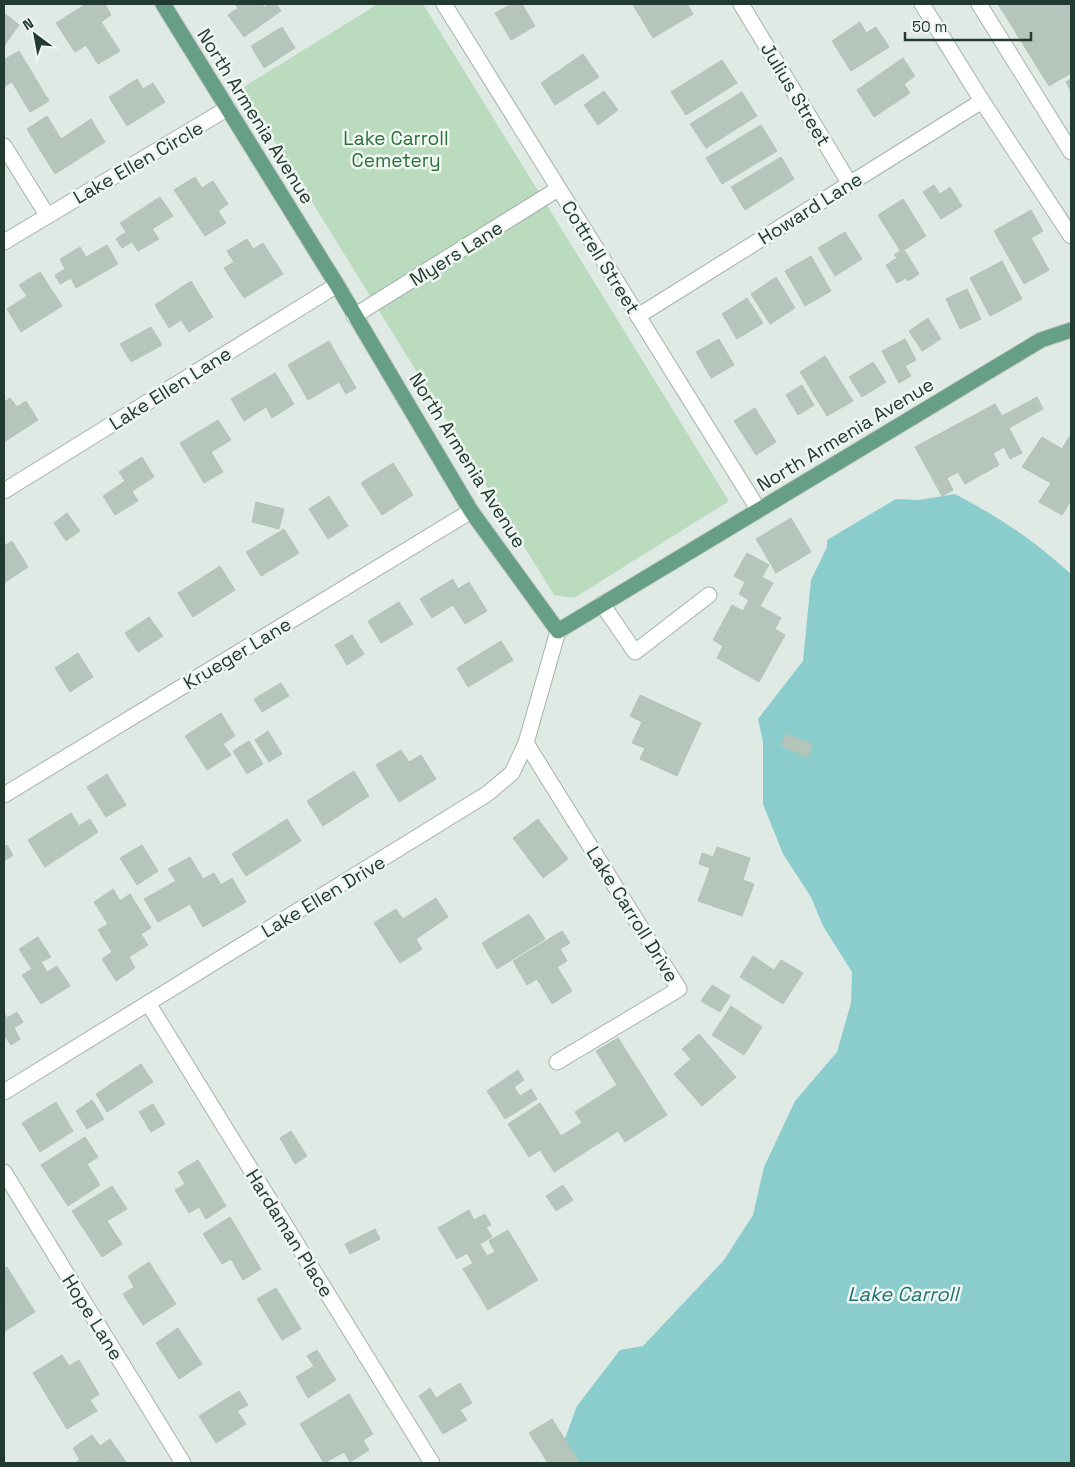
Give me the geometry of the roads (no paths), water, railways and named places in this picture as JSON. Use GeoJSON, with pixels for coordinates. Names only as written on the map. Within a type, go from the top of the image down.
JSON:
{"type":"FeatureCollection","features":[{"type":"Feature","properties":{"kind":"main road","name":"North Armenia Avenue"},"geometry":{"type":"LineString","coordinates":[[163,4],[337,285],[471,511],[558,631],[1041,340],[1071,330]]}},
{"type":"Feature","properties":{"kind":"street","name":"Cottrell Street"},"geometry":{"type":"LineString","coordinates":[[444,4],[758,509]]}},
{"type":"Feature","properties":{"kind":"street","name":"Julius Street"},"geometry":{"type":"LineString","coordinates":[[741,4],[850,184]]}},
{"type":"Feature","properties":{"kind":"street"},"geometry":{"type":"LineString","coordinates":[[922,4],[982,101],[1071,236]]}},
{"type":"Feature","properties":{"kind":"street"},"geometry":{"type":"LineString","coordinates":[[979,4],[1071,152]]}},
{"type":"Feature","properties":{"kind":"street","name":"Howard Lane"},"geometry":{"type":"LineString","coordinates":[[638,316],[982,101]]}},
{"type":"Feature","properties":{"kind":"street","name":"Lake Ellen Circle"},"geometry":{"type":"LineString","coordinates":[[4,242],[228,108]]}},
{"type":"Feature","properties":{"kind":"street"},"geometry":{"type":"LineString","coordinates":[[4,146],[47,215]]}},
{"type":"Feature","properties":{"kind":"street","name":"Myers Lane"},"geometry":{"type":"LineString","coordinates":[[354,316],[558,189]]}},
{"type":"Feature","properties":{"kind":"street","name":"Lake Ellen Lane"},"geometry":{"type":"LineString","coordinates":[[4,491],[337,285]]}},
{"type":"Feature","properties":{"kind":"street","name":"Krueger Lane"},"geometry":{"type":"LineString","coordinates":[[4,795],[471,511]]}},
{"type":"Feature","properties":{"kind":"street"},"geometry":{"type":"LineString","coordinates":[[602,604],[635,652],[709,595]]}},
{"type":"Feature","properties":{"kind":"street","name":"Lake Ellen Drive"},"geometry":{"type":"LineString","coordinates":[[4,1092],[488,794],[512,773],[526,743],[558,631]]}},
{"type":"Feature","properties":{"kind":"street","name":"Lake Carroll Drive"},"geometry":{"type":"LineString","coordinates":[[526,743],[680,989],[557,1062]]}},
{"type":"Feature","properties":{"kind":"street","name":"Hardaman Place"},"geometry":{"type":"LineString","coordinates":[[148,1003],[432,1463]]}},
{"type":"Feature","properties":{"kind":"street","name":"Hope Lane"},"geometry":{"type":"LineString","coordinates":[[4,1172],[183,1463]]}},
{"type":"Feature","properties":{"kind":"water","name":"Lake Carroll"},"geometry":{"type":"Polygon","coordinates":[[[955,494],[1016,530],[1071,574],[1071,1463],[556,1463],[577,1406],[620,1350],[643,1346],[724,1260],[753,1215],[764,1167],[795,1101],[837,1052],[851,1003],[852,972],[823,926],[811,897],[783,854],[763,804],[763,742],[758,719],[803,661],[811,580],[827,547],[827,540],[896,499],[919,500],[955,494]]]}},
{"type":"Feature","properties":{"kind":"park label","name":"Lake Carroll Cemetery"},"geometry":{"type":"Point","coordinates":[396,149]}}]}
